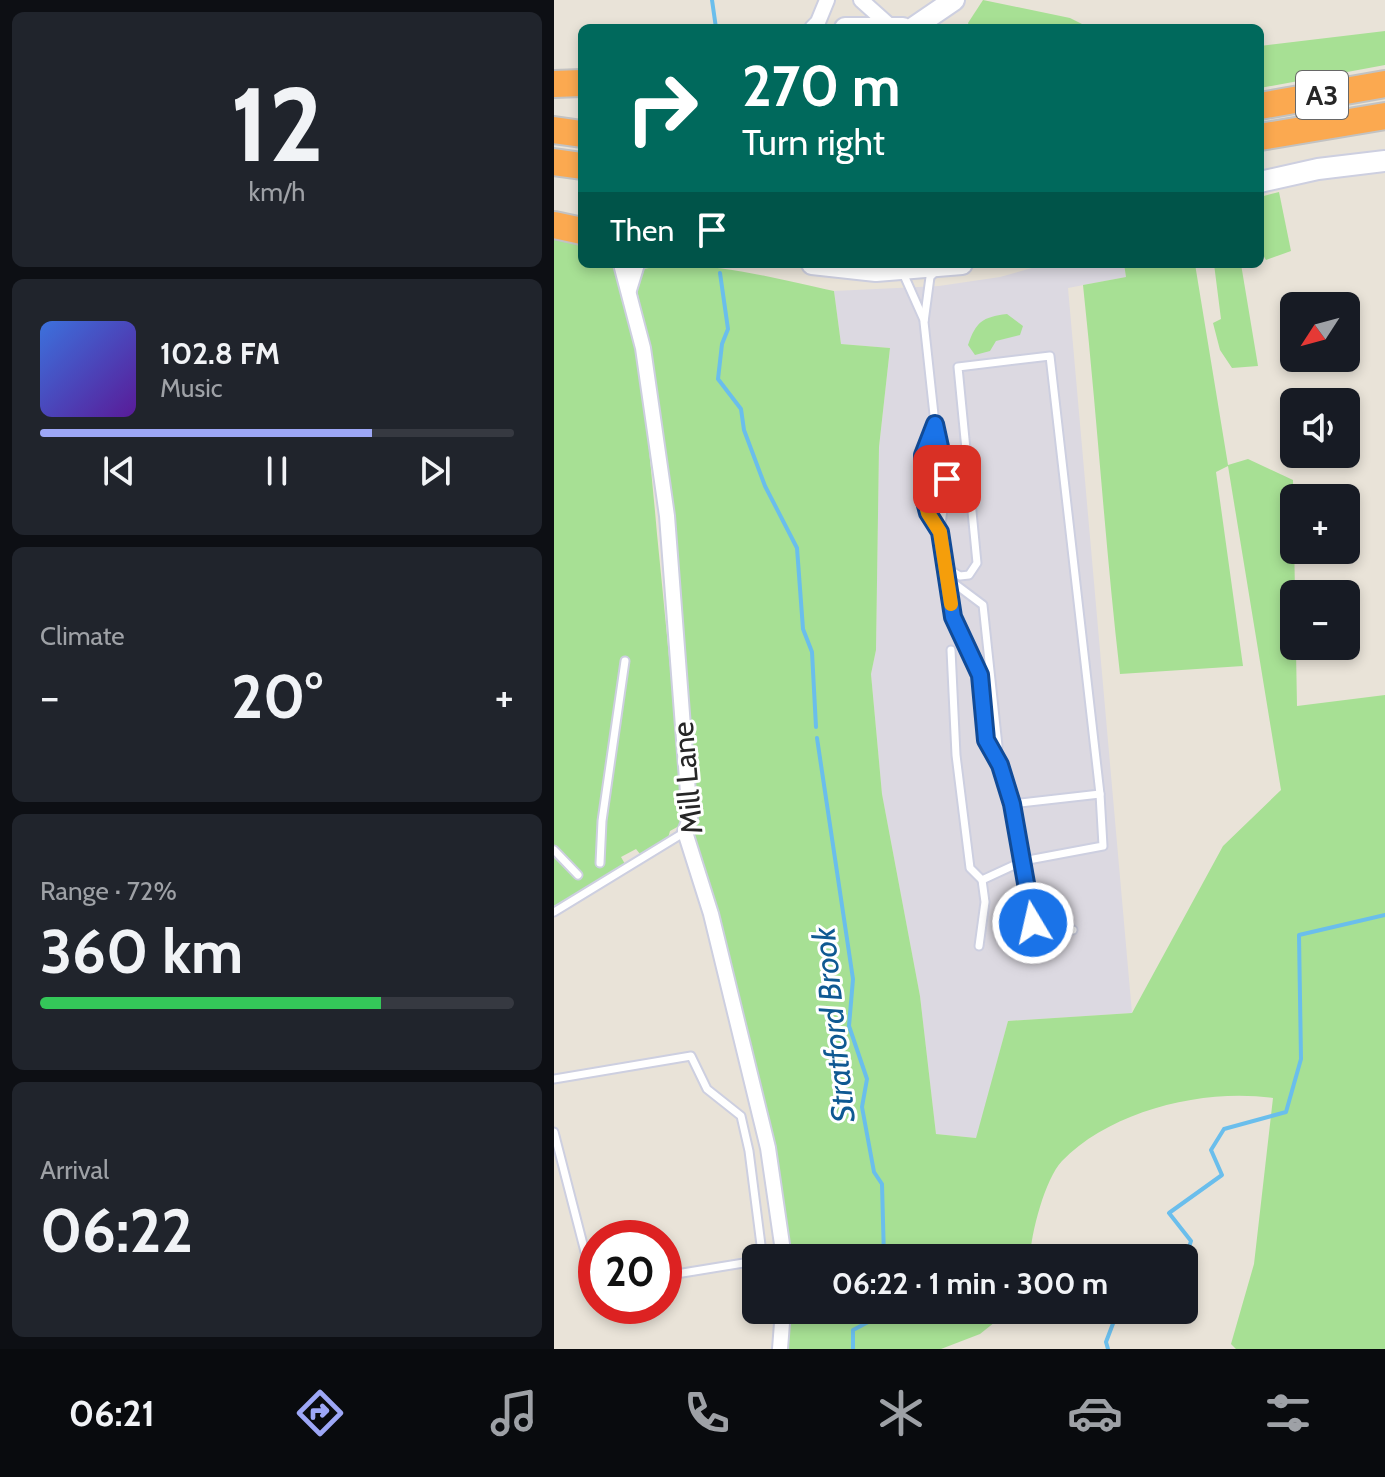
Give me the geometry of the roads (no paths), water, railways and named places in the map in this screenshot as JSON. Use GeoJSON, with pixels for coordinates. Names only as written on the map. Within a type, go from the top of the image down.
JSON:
{"type":"FeatureCollection","features":[{"type":"Feature","properties":{"kind":"highway"},"geometry":{"type":"LineString","coordinates":[[554,84],[578,83]]}},
{"type":"Feature","properties":{"kind":"highway","name":"A3"},"geometry":{"type":"LineString","coordinates":[[1264,105],[1385,84]]}},
{"type":"Feature","properties":{"kind":"highway","name":"A3"},"geometry":{"type":"LineString","coordinates":[[1264,136],[1385,116]]}},
{"type":"Feature","properties":{"kind":"highway"},"geometry":{"type":"LineString","coordinates":[[554,130],[578,133]]}},
{"type":"Feature","properties":{"kind":"highway"},"geometry":{"type":"LineString","coordinates":[[554,162],[578,165]]}},
{"type":"Feature","properties":{"kind":"highway"},"geometry":{"type":"LineString","coordinates":[[554,225],[578,230]]}},
{"type":"Feature","properties":{"kind":"main road"},"geometry":{"type":"LineString","coordinates":[[919,24],[956,0]]}},
{"type":"Feature","properties":{"kind":"main road"},"geometry":{"type":"LineString","coordinates":[[948,24],[956,0]]}},
{"type":"Feature","properties":{"kind":"main road"},"geometry":{"type":"LineString","coordinates":[[1264,181],[1318,169],[1385,161]]}},
{"type":"Feature","properties":{"kind":"main road"},"geometry":{"type":"LineString","coordinates":[[834,268],[939,268]]}},
{"type":"Feature","properties":{"kind":"street"},"geometry":{"type":"LineString","coordinates":[[814,24],[827,0]]}},
{"type":"Feature","properties":{"kind":"street"},"geometry":{"type":"LineString","coordinates":[[861,0],[893,24]]}},
{"type":"Feature","properties":{"kind":"street","name":"Mill Lane"},"geometry":{"type":"LineString","coordinates":[[622,268],[643,348],[667,516],[690,819],[685,832],[711,914],[768,1148],[782,1244]]}},
{"type":"Feature","properties":{"kind":"street","name":"Mill Lane"},"geometry":{"type":"LineString","coordinates":[[629,292],[636,268]]}},
{"type":"Feature","properties":{"kind":"street"},"geometry":{"type":"LineString","coordinates":[[780,1349],[782,1324]]}},
{"type":"Feature","properties":{"kind":"lane"},"geometry":{"type":"LineString","coordinates":[[939,268],[930,277],[924,322],[935,424],[944,456],[947,487],[940,532],[953,617],[980,675],[986,740],[1012,804],[1033,923],[1073,930]]}},
{"type":"Feature","properties":{"kind":"lane"},"geometry":{"type":"LineString","coordinates":[[901,270],[924,322]]}},
{"type":"Feature","properties":{"kind":"lane"},"geometry":{"type":"LineString","coordinates":[[945,567],[960,576],[969,575],[977,563],[958,367],[1050,356],[1100,794],[1103,846],[1023,861],[982,880]]}},
{"type":"Feature","properties":{"kind":"lane"},"geometry":{"type":"LineString","coordinates":[[935,424],[923,455],[921,479],[928,513],[940,532]]}},
{"type":"Feature","properties":{"kind":"lane"},"geometry":{"type":"LineString","coordinates":[[947,578],[983,605],[998,746],[993,752]]}},
{"type":"Feature","properties":{"kind":"lane"},"geometry":{"type":"LineString","coordinates":[[951,650],[956,755],[970,868],[982,880],[985,902],[979,946]]}},
{"type":"Feature","properties":{"kind":"lane"},"geometry":{"type":"LineString","coordinates":[[600,863],[602,821],[625,661]]}},
{"type":"Feature","properties":{"kind":"lane"},"geometry":{"type":"LineString","coordinates":[[1012,804],[1100,794]]}},
{"type":"Feature","properties":{"kind":"lane"},"geometry":{"type":"LineString","coordinates":[[554,912],[685,832]]}},
{"type":"Feature","properties":{"kind":"lane"},"geometry":{"type":"LineString","coordinates":[[554,850],[578,875]]}},
{"type":"Feature","properties":{"kind":"lane"},"geometry":{"type":"LineString","coordinates":[[554,1079],[691,1056],[707,1089],[741,1116],[749,1151],[761,1244]]}},
{"type":"Feature","properties":{"kind":"lane"},"geometry":{"type":"LineString","coordinates":[[554,1132],[578,1225]]}},
{"type":"Feature","properties":{"kind":"lane"},"geometry":{"type":"LineString","coordinates":[[749,1151],[768,1148]]}},
{"type":"Feature","properties":{"kind":"lane"},"geometry":{"type":"LineString","coordinates":[[682,1273],[742,1262]]}},
{"type":"Feature","properties":{"kind":"waterway","name":"Stratford Brook"},"geometry":{"type":"LineString","coordinates":[[712,0],[715,24]]}},
{"type":"Feature","properties":{"kind":"waterway","name":"Stratford Brook"},"geometry":{"type":"LineString","coordinates":[[720,273],[728,329],[722,344],[718,379],[741,409],[744,430],[765,486],[797,548],[803,629],[812,652],[816,727]]}},
{"type":"Feature","properties":{"kind":"waterway","name":"Stratford Brook"},"geometry":{"type":"LineString","coordinates":[[817,738],[853,979],[849,1026],[867,1079],[862,1107],[874,1172],[882,1184],[884,1244]]}},
{"type":"Feature","properties":{"kind":"waterway"},"geometry":{"type":"LineString","coordinates":[[1190,1244],[1191,1241],[1169,1213],[1222,1175],[1211,1150],[1224,1129],[1286,1112],[1301,1059],[1299,935],[1385,915]]}},
{"type":"Feature","properties":{"kind":"waterway","name":"Stratford Brook"},"geometry":{"type":"LineString","coordinates":[[853,1349],[853,1330],[864,1324]]}},
{"type":"Feature","properties":{"kind":"waterway"},"geometry":{"type":"LineString","coordinates":[[1108,1349],[1106,1342],[1113,1324]]}}]}
